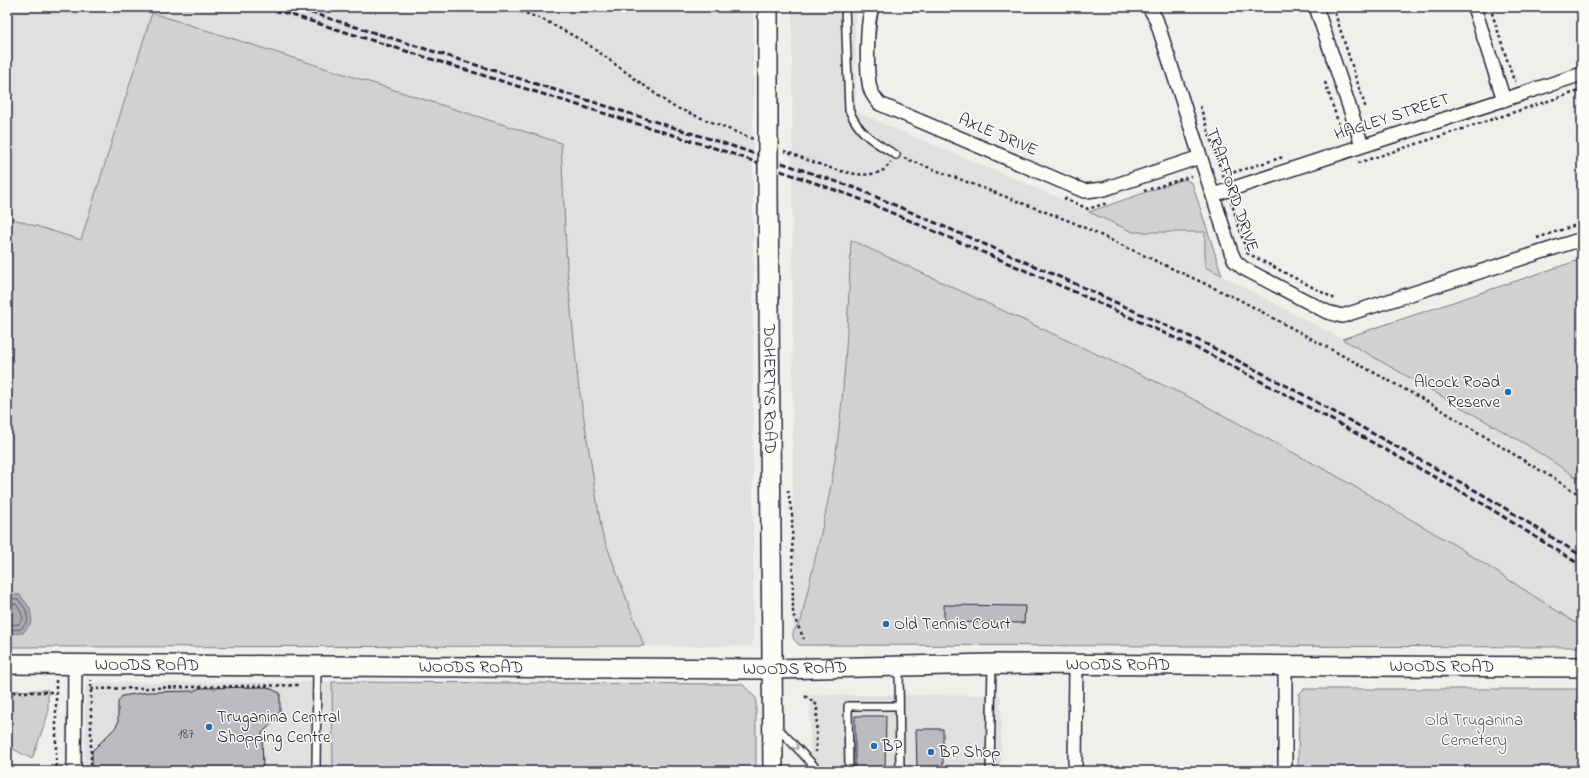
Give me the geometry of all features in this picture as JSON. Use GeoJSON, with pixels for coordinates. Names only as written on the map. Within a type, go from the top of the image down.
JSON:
{"type":"FeatureCollection","features":[{"type":"Feature","properties":{"kind":"street","name":"DOHERTYS ROAD"},"geometry":{"type":"LineString","coordinates":[[768,7],[768,191],[774,670],[773,771]]}},
{"type":"Feature","properties":{"kind":"street","name":"AXLE DRIVE"},"geometry":{"type":"LineString","coordinates":[[873,7],[868,24],[869,83],[874,98],[880,104],[1084,191],[1104,189],[1200,157]]}},
{"type":"Feature","properties":{"kind":"street","name":"TRAFFORD DRIVE"},"geometry":{"type":"LineString","coordinates":[[1149,7],[1156,19],[1231,252],[1238,265],[1337,316],[1347,316],[1582,239]]}},
{"type":"Feature","properties":{"kind":"street"},"geometry":{"type":"LineString","coordinates":[[1316,7],[1362,145]]}},
{"type":"Feature","properties":{"kind":"street"},"geometry":{"type":"LineString","coordinates":[[1474,7],[1504,100]]}},
{"type":"Feature","properties":{"kind":"street","name":"HAGLEY STREET"},"geometry":{"type":"LineString","coordinates":[[1213,195],[1582,74]]}},
{"type":"Feature","properties":{"kind":"street","name":"WOODS ROAD"},"geometry":{"type":"LineString","coordinates":[[7,664],[774,670],[992,664],[1582,667]]}},
{"type":"Feature","properties":{"kind":"street"},"geometry":{"type":"LineString","coordinates":[[1076,664],[1076,771]]}},
{"type":"Feature","properties":{"kind":"street"},"geometry":{"type":"LineString","coordinates":[[74,771],[83,665]]}},
{"type":"Feature","properties":{"kind":"street"},"geometry":{"type":"LineString","coordinates":[[1285,665],[1285,771]]}},
{"type":"Feature","properties":{"kind":"lane"},"geometry":{"type":"LineString","coordinates":[[845,7],[849,110],[855,124],[863,133],[896,155]]}},
{"type":"Feature","properties":{"kind":"lane"},"geometry":{"type":"LineString","coordinates":[[990,771],[992,664]]}},
{"type":"Feature","properties":{"kind":"lane"},"geometry":{"type":"LineString","coordinates":[[316,666],[316,771]]}},
{"type":"Feature","properties":{"kind":"lane"},"geometry":{"type":"LineString","coordinates":[[899,667],[900,771]]}},
{"type":"Feature","properties":{"kind":"lane"},"geometry":{"type":"LineString","coordinates":[[849,771],[848,706],[900,706]]}},
{"type":"Feature","properties":{"kind":"lane"},"geometry":{"type":"LineString","coordinates":[[774,722],[819,771]]}},
{"type":"Feature","properties":{"kind":"path"},"geometry":{"type":"LineString","coordinates":[[510,7],[544,20],[585,42],[672,106],[768,141],[844,172],[868,175],[885,169],[896,155],[1072,222],[1240,300],[1430,403],[1582,496]]}},
{"type":"Feature","properties":{"kind":"path"},"geometry":{"type":"LineString","coordinates":[[1333,7],[1367,113]]}},
{"type":"Feature","properties":{"kind":"path"},"geometry":{"type":"LineString","coordinates":[[1490,7],[1514,81],[1522,79]]}},
{"type":"Feature","properties":{"kind":"path"},"geometry":{"type":"LineString","coordinates":[[1350,165],[1582,90]]}},
{"type":"Feature","properties":{"kind":"path"},"geometry":{"type":"LineString","coordinates":[[1198,102],[1247,253],[1341,302]]}},
{"type":"Feature","properties":{"kind":"path"},"geometry":{"type":"LineString","coordinates":[[1375,141],[1380,156]]}},
{"type":"Feature","properties":{"kind":"path"},"geometry":{"type":"LineString","coordinates":[[1217,209],[1239,201]]}},
{"type":"Feature","properties":{"kind":"path"},"geometry":{"type":"LineString","coordinates":[[1529,240],[1582,223]]}},
{"type":"Feature","properties":{"kind":"path"},"geometry":{"type":"LineString","coordinates":[[792,515],[793,615],[804,639]]}},
{"type":"Feature","properties":{"kind":"path"},"geometry":{"type":"LineString","coordinates":[[56,664],[56,771]]}},
{"type":"Feature","properties":{"kind":"path"},"geometry":{"type":"LineString","coordinates":[[83,665],[91,689],[91,771]]}},
{"type":"Feature","properties":{"kind":"path"},"geometry":{"type":"LineString","coordinates":[[91,689],[299,685]]}},
{"type":"Feature","properties":{"kind":"path"},"geometry":{"type":"LineString","coordinates":[[7,692],[56,692]]}},
{"type":"Feature","properties":{"kind":"path"},"geometry":{"type":"LineString","coordinates":[[805,696],[817,705],[816,752],[810,762]]}},
{"type":"Feature","properties":{"kind":"shaded area"},"geometry":{"type":"Polygon","coordinates":[[[7,7],[753,7],[753,646],[644,646],[602,533],[578,381],[567,269],[152,14],[81,240],[7,217],[7,7]]]}},
{"type":"Feature","properties":{"kind":"shaded area"},"geometry":{"type":"Polygon","coordinates":[[[792,7],[855,7],[856,112],[1050,194],[1133,232],[1205,232],[1205,267],[1342,339],[1527,445],[1582,481],[1582,627],[1458,547],[1205,406],[851,240],[846,363],[832,480],[801,621],[793,632],[792,7]]]}},
{"type":"Feature","properties":{"kind":"shaded area","name":"Truganina Central Shopping Centre"},"geometry":{"type":"Polygon","coordinates":[[[332,682],[333,771],[84,771],[86,683],[332,682]]]}},
{"type":"Feature","properties":{"kind":"shaded area"},"geometry":{"type":"Polygon","coordinates":[[[810,695],[1001,695],[1001,771],[810,771],[810,695]]]}},
{"type":"Feature","properties":{"kind":"green space"},"geometry":{"type":"Polygon","coordinates":[[[152,13],[561,143],[567,269],[578,381],[602,533],[644,646],[7,647],[7,217],[81,240],[152,13]]]}},
{"type":"Feature","properties":{"kind":"green space"},"geometry":{"type":"Polygon","coordinates":[[[1184,179],[1192,183],[1222,275],[1205,267],[1205,232],[1133,232],[1089,212],[1184,179]]]}},
{"type":"Feature","properties":{"kind":"green space"},"geometry":{"type":"Polygon","coordinates":[[[851,240],[1191,398],[1333,474],[1458,547],[1582,627],[1582,647],[799,645],[793,638],[793,632],[801,621],[825,514],[832,479],[840,420],[849,300],[851,240]]]}},
{"type":"Feature","properties":{"kind":"green space","name":"Alcock Road Reserve"},"geometry":{"type":"Polygon","coordinates":[[[1582,259],[1582,481],[1527,445],[1342,339],[1582,259]]]}},
{"type":"Feature","properties":{"kind":"green space"},"geometry":{"type":"Polygon","coordinates":[[[332,682],[742,684],[756,698],[756,771],[333,771],[332,682]]]}},
{"type":"Feature","properties":{"kind":"green space","name":"Old Truganina Cemetery"},"geometry":{"type":"Polygon","coordinates":[[[1304,689],[1578,689],[1578,704],[1582,705],[1582,771],[1298,771],[1299,694],[1304,689]]]}},
{"type":"Feature","properties":{"kind":"green space"},"geometry":{"type":"Polygon","coordinates":[[[48,690],[48,714],[32,759],[13,749],[7,735],[7,691],[48,690]]]}},
{"type":"Feature","properties":{"kind":"water"},"geometry":{"type":"Polygon","coordinates":[[[7,594],[20,595],[30,608],[32,622],[23,633],[7,634],[7,594]]]}},
{"type":"Feature","properties":{"kind":"building"},"geometry":{"type":"Polygon","coordinates":[[[944,605],[1025,606],[1024,623],[944,622],[944,605]]]}},
{"type":"Feature","properties":{"kind":"building","name":"Truganina Central Shopping Centre"},"geometry":{"type":"Polygon","coordinates":[[[267,687],[280,693],[280,716],[262,733],[263,771],[92,771],[92,751],[115,728],[118,723],[118,702],[122,696],[148,692],[194,691],[199,688],[267,687]]]}},
{"type":"Feature","properties":{"kind":"building"},"geometry":{"type":"Polygon","coordinates":[[[855,716],[886,716],[885,771],[855,771],[855,716]]]}},
{"type":"Feature","properties":{"kind":"building"},"geometry":{"type":"Polygon","coordinates":[[[916,729],[943,729],[943,771],[917,771],[916,729]]]}},
{"type":"Feature","properties":{"kind":"railway"},"geometry":{"type":"LineString","coordinates":[[266,7],[727,152],[855,197],[1075,292],[1203,351],[1296,400],[1483,504],[1582,566]]}},
{"type":"Feature","properties":{"kind":"railway"},"geometry":{"type":"LineString","coordinates":[[293,7],[729,145],[858,189],[1078,285],[1206,344],[1300,393],[1487,497],[1582,556]]}},
{"type":"Feature","properties":{"kind":"place","name":"Alcock Road Reserve"},"geometry":{"type":"Point","coordinates":[1508,392]}},
{"type":"Feature","properties":{"kind":"place","name":"Old Tennis Court"},"geometry":{"type":"Point","coordinates":[886,624]}},
{"type":"Feature","properties":{"kind":"place","name":"Truganina Central Shopping Centre"},"geometry":{"type":"Point","coordinates":[209,727]}},
{"type":"Feature","properties":{"kind":"place","name":"BP"},"geometry":{"type":"Point","coordinates":[874,746]}},
{"type":"Feature","properties":{"kind":"place","name":"BP Shop"},"geometry":{"type":"Point","coordinates":[931,752]}}]}
